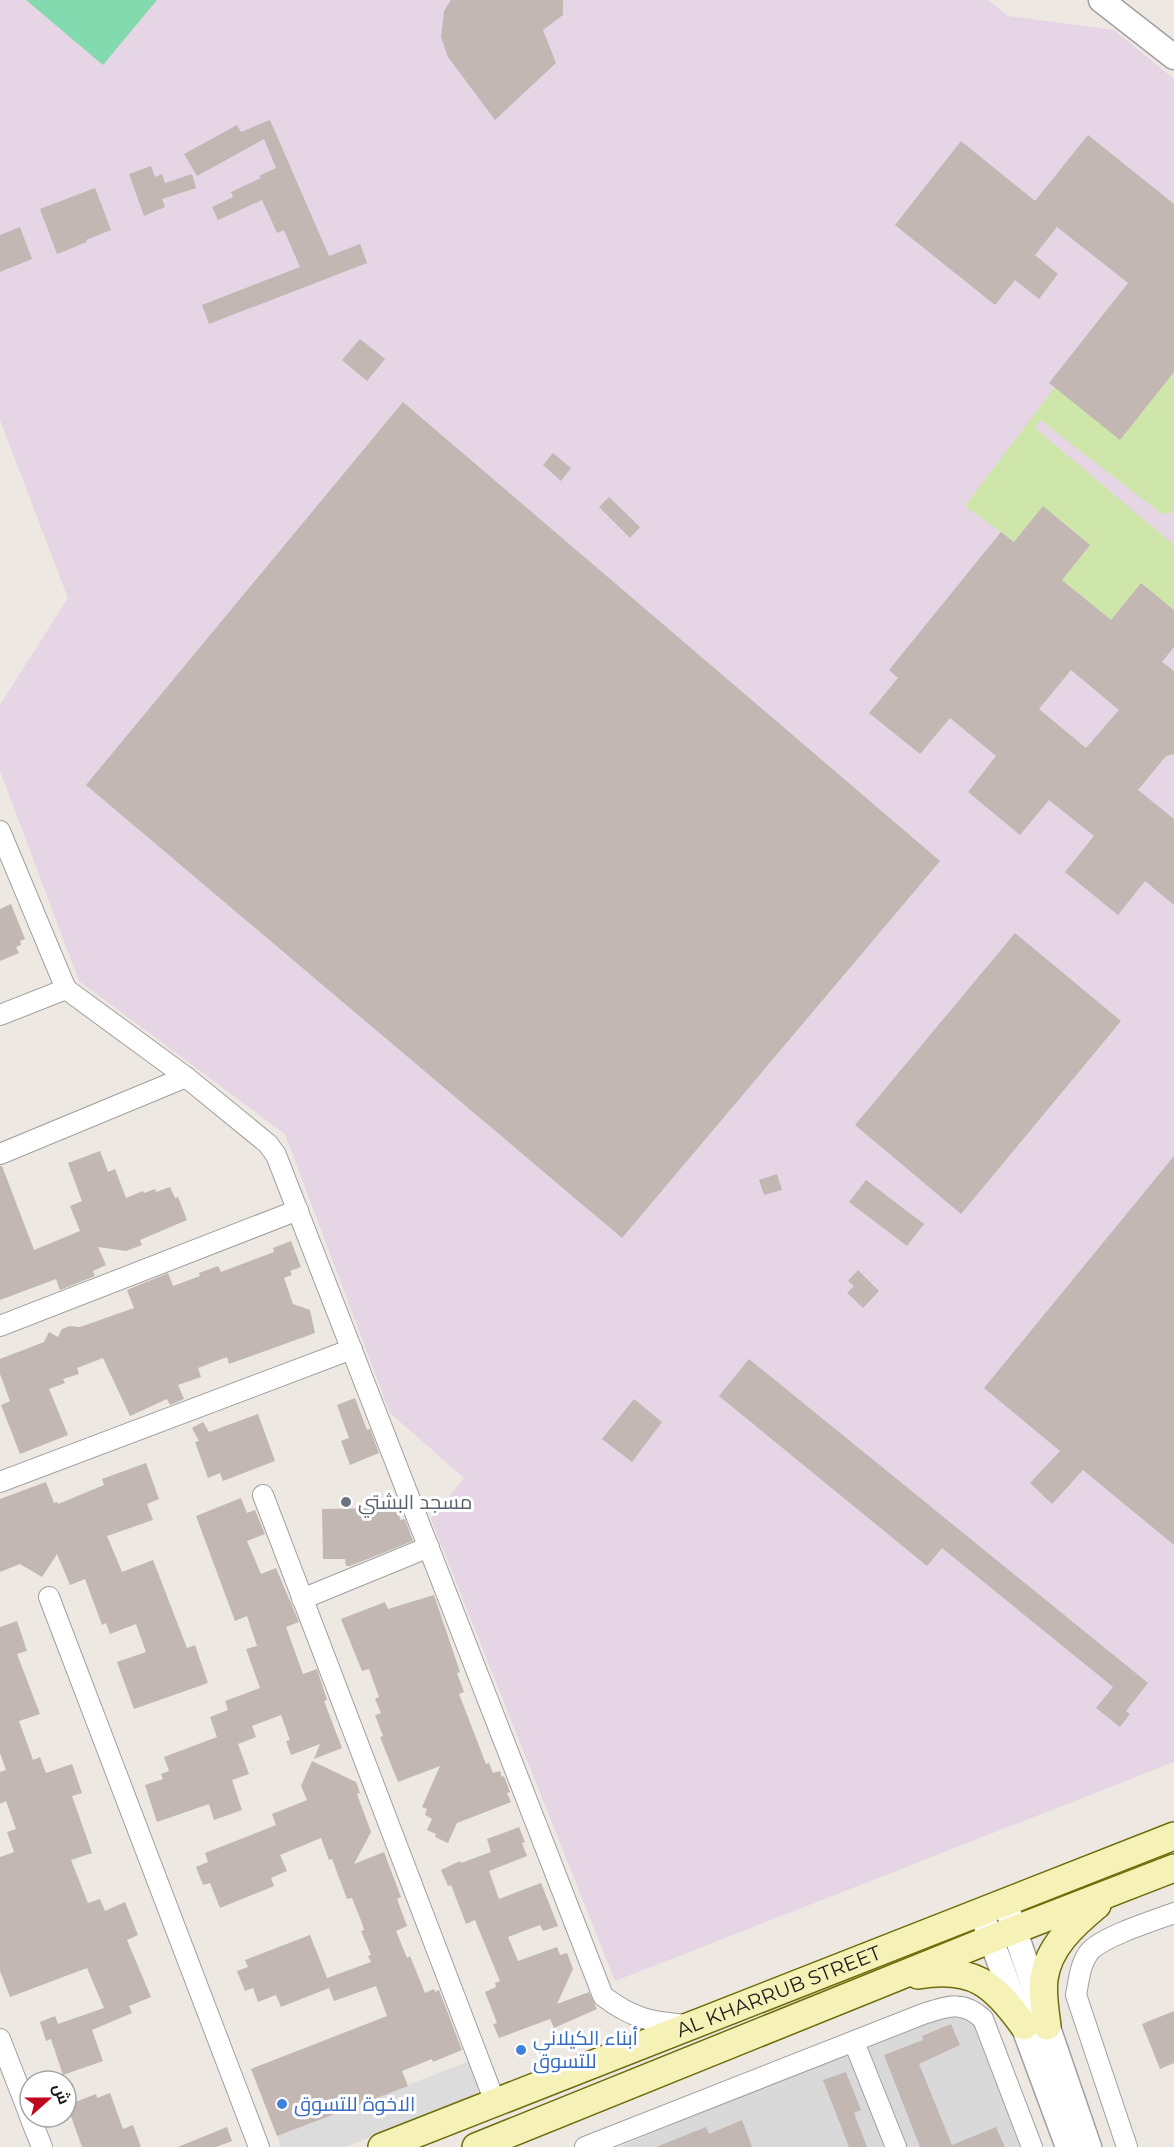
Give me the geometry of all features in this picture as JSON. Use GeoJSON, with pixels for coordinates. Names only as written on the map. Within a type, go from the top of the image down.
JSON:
{"type":"FeatureCollection","features":[{"type":"Feature","properties":{"kind":"main road","name":"AL KHARRUB STREET"},"geometry":{"type":"LineString","coordinates":[[382,2147],[1174,1836]]}},
{"type":"Feature","properties":{"kind":"main road","name":"AL KHARRUB STREET"},"geometry":{"type":"LineString","coordinates":[[476,2147],[1174,1868]]}},
{"type":"Feature","properties":{"kind":"main road"},"geometry":{"type":"LineString","coordinates":[[888,1981],[927,1974],[951,1973],[971,1976],[992,1988],[1009,2006],[1035,2026],[1044,1978],[1059,1942],[1073,1926],[1112,1893]]}},
{"type":"Feature","properties":{"kind":"street"},"geometry":{"type":"LineString","coordinates":[[1101,0],[1174,57]]}},
{"type":"Feature","properties":{"kind":"street"},"geometry":{"type":"LineString","coordinates":[[0,831],[8,874],[66,989],[186,1077],[268,1144],[276,1155],[603,1996],[619,2009],[648,2021],[696,2025]]}},
{"type":"Feature","properties":{"kind":"street"},"geometry":{"type":"LineString","coordinates":[[0,1015],[66,989]]}},
{"type":"Feature","properties":{"kind":"street"},"geometry":{"type":"LineString","coordinates":[[0,1154],[186,1077]]}},
{"type":"Feature","properties":{"kind":"street"},"geometry":{"type":"LineString","coordinates":[[0,1326],[298,1210]]}},
{"type":"Feature","properties":{"kind":"street"},"geometry":{"type":"LineString","coordinates":[[0,1482],[352,1349]]}},
{"type":"Feature","properties":{"kind":"street"},"geometry":{"type":"LineString","coordinates":[[263,1495],[495,2102]]}},
{"type":"Feature","properties":{"kind":"street"},"geometry":{"type":"LineString","coordinates":[[302,1599],[429,1547]]}},
{"type":"Feature","properties":{"kind":"street"},"geometry":{"type":"LineString","coordinates":[[49,1597],[259,2147]]}},
{"type":"Feature","properties":{"kind":"street"},"geometry":{"type":"LineString","coordinates":[[993,1907],[1035,2026],[1068,2147]]}},
{"type":"Feature","properties":{"kind":"street"},"geometry":{"type":"LineString","coordinates":[[1127,2147],[1076,1995],[1080,1969],[1091,1951],[1108,1940],[1174,1913]]}},
{"type":"Feature","properties":{"kind":"street"},"geometry":{"type":"LineString","coordinates":[[585,2147],[942,2008],[958,2005],[969,2008],[983,2019],[1032,2147]]}},
{"type":"Feature","properties":{"kind":"street"},"geometry":{"type":"LineString","coordinates":[[1035,2026],[1089,2147]]}},
{"type":"Feature","properties":{"kind":"street"},"geometry":{"type":"LineString","coordinates":[[0,2039],[18,2086]]}},
{"type":"Feature","properties":{"kind":"street"},"geometry":{"type":"LineString","coordinates":[[854,2042],[896,2147]]}},
{"type":"Feature","properties":{"kind":"street"},"geometry":{"type":"LineString","coordinates":[[35,2129],[42,2147]]}},
{"type":"Feature","properties":{"kind":"shaded area"},"geometry":{"type":"Polygon","coordinates":[[[0,0],[988,0],[1008,16],[1114,30],[1174,79],[1174,1762],[615,1981],[431,1519],[464,1478],[390,1413],[285,1134],[79,981],[0,771],[0,705],[68,598],[0,420],[0,0]]]}},
{"type":"Feature","properties":{"kind":"shaded area"},"geometry":{"type":"Polygon","coordinates":[[[942,2008],[969,2009],[1030,2147],[619,2147],[942,2008]]]}},
{"type":"Feature","properties":{"kind":"shaded area"},"geometry":{"type":"Polygon","coordinates":[[[472,2060],[485,2093],[345,2147],[281,2147],[277,2136],[472,2060]]]}},
{"type":"Feature","properties":{"kind":"green space"},"geometry":{"type":"Polygon","coordinates":[[[26,0],[157,0],[103,65],[26,0]]]}},
{"type":"Feature","properties":{"kind":"green space"},"geometry":{"type":"Polygon","coordinates":[[[1174,372],[1174,508],[1170,513],[1162,514],[1040,420],[1035,428],[1174,545],[1174,610],[1141,583],[1111,620],[1062,580],[1090,545],[1043,506],[1014,542],[965,506],[1055,387],[1174,372]]]}},
{"type":"Feature","properties":{"kind":"building"},"geometry":{"type":"Polygon","coordinates":[[[451,0],[563,0],[563,15],[543,30],[556,63],[495,120],[448,57],[441,37],[444,11],[451,0]]]}},
{"type":"Feature","properties":{"kind":"building"},"geometry":{"type":"Polygon","coordinates":[[[270,120],[329,256],[360,244],[367,263],[209,324],[202,305],[300,267],[284,230],[277,233],[262,200],[218,220],[212,207],[233,197],[231,192],[276,168],[264,139],[197,176],[184,154],[237,125],[241,132],[270,120]]]}},
{"type":"Feature","properties":{"kind":"building"},"geometry":{"type":"Polygon","coordinates":[[[1088,135],[1174,204],[1174,372],[1120,440],[1049,383],[1128,283],[1057,227],[1035,255],[1058,274],[1039,299],[1015,280],[995,305],[895,225],[961,141],[1035,201],[1088,135]]]}},
{"type":"Feature","properties":{"kind":"building"},"geometry":{"type":"Polygon","coordinates":[[[151,166],[155,177],[162,174],[165,183],[192,174],[196,188],[162,199],[165,207],[144,216],[129,174],[151,166]]]}},
{"type":"Feature","properties":{"kind":"building"},"geometry":{"type":"Polygon","coordinates":[[[95,188],[111,230],[57,254],[40,209],[95,188]]]}},
{"type":"Feature","properties":{"kind":"building"},"geometry":{"type":"Polygon","coordinates":[[[20,227],[32,259],[0,272],[0,235],[20,227]]]}},
{"type":"Feature","properties":{"kind":"building"},"geometry":{"type":"Polygon","coordinates":[[[360,339],[385,359],[367,381],[342,360],[360,339]]]}},
{"type":"Feature","properties":{"kind":"building"},"geometry":{"type":"Polygon","coordinates":[[[403,402],[940,861],[622,1238],[86,785],[403,402]]]}},
{"type":"Feature","properties":{"kind":"building"},"geometry":{"type":"Polygon","coordinates":[[[553,453],[571,468],[561,481],[543,465],[553,453]]]}},
{"type":"Feature","properties":{"kind":"building"},"geometry":{"type":"Polygon","coordinates":[[[609,497],[640,527],[630,538],[599,507],[609,497]]]}},
{"type":"Feature","properties":{"kind":"building"},"geometry":{"type":"Polygon","coordinates":[[[1043,506],[1090,545],[1062,580],[1111,620],[1141,583],[1174,610],[1174,647],[1162,662],[1174,671],[1174,754],[1166,756],[1138,790],[1174,819],[1174,905],[1145,881],[1118,915],[1065,872],[1094,836],[1049,800],[1020,835],[968,792],[996,756],[950,718],[920,754],[869,713],[898,678],[889,670],[1001,532],[1014,542],[1043,506]],[[1071,670],[1039,709],[1086,748],[1119,710],[1071,670]]]}},
{"type":"Feature","properties":{"kind":"building"},"geometry":{"type":"Polygon","coordinates":[[[11,904],[25,939],[20,941],[21,945],[16,947],[19,953],[0,961],[0,909],[11,904]]]}},
{"type":"Feature","properties":{"kind":"building"},"geometry":{"type":"Polygon","coordinates":[[[1015,933],[1121,1021],[961,1214],[855,1125],[1015,933]]]}},
{"type":"Feature","properties":{"kind":"building"},"geometry":{"type":"Polygon","coordinates":[[[100,1151],[108,1172],[115,1169],[126,1198],[143,1191],[144,1193],[155,1189],[156,1192],[170,1187],[175,1198],[178,1197],[187,1220],[140,1240],[142,1245],[126,1251],[98,1247],[106,1265],[93,1271],[95,1276],[60,1290],[56,1279],[0,1300],[0,1166],[2,1166],[34,1250],[80,1231],[70,1206],[82,1201],[68,1163],[100,1151]]]}},
{"type":"Feature","properties":{"kind":"building"},"geometry":{"type":"Polygon","coordinates":[[[1174,1156],[1174,1545],[1083,1470],[1052,1504],[1030,1483],[1060,1451],[984,1388],[1174,1156]]]}},
{"type":"Feature","properties":{"kind":"building"},"geometry":{"type":"Polygon","coordinates":[[[777,1174],[782,1190],[764,1195],[759,1180],[777,1174]]]}},
{"type":"Feature","properties":{"kind":"building"},"geometry":{"type":"Polygon","coordinates":[[[866,1180],[924,1224],[907,1246],[849,1202],[866,1180]]]}},
{"type":"Feature","properties":{"kind":"building"},"geometry":{"type":"Polygon","coordinates":[[[291,1241],[301,1267],[290,1271],[292,1275],[284,1278],[293,1304],[310,1310],[315,1333],[229,1364],[227,1357],[198,1368],[201,1377],[178,1385],[184,1399],[170,1405],[167,1399],[130,1416],[103,1358],[77,1368],[79,1374],[63,1379],[65,1383],[49,1389],[68,1435],[20,1454],[1,1405],[10,1401],[0,1374],[0,1359],[44,1342],[49,1332],[58,1337],[62,1329],[70,1326],[80,1327],[134,1308],[127,1290],[168,1273],[173,1286],[200,1276],[199,1273],[218,1266],[221,1272],[274,1252],[273,1248],[291,1241]]]}},
{"type":"Feature","properties":{"kind":"building"},"geometry":{"type":"Polygon","coordinates":[[[858,1270],[879,1291],[863,1308],[847,1293],[854,1286],[848,1281],[858,1270]]]}},
{"type":"Feature","properties":{"kind":"building"},"geometry":{"type":"Polygon","coordinates":[[[749,1359],[1148,1683],[1126,1711],[1130,1714],[1120,1727],[1096,1708],[1113,1687],[942,1548],[927,1566],[719,1396],[749,1359]]]}},
{"type":"Feature","properties":{"kind":"building"},"geometry":{"type":"Polygon","coordinates":[[[355,1398],[379,1453],[350,1465],[341,1441],[349,1438],[337,1405],[355,1398]]]}},
{"type":"Feature","properties":{"kind":"building"},"geometry":{"type":"Polygon","coordinates":[[[634,1399],[662,1422],[632,1462],[602,1439],[634,1399]]]}},
{"type":"Feature","properties":{"kind":"building"},"geometry":{"type":"Polygon","coordinates":[[[258,1414],[275,1461],[223,1481],[220,1473],[208,1478],[195,1442],[199,1441],[192,1428],[203,1422],[209,1432],[258,1414]]]}},
{"type":"Feature","properties":{"kind":"building"},"geometry":{"type":"Polygon","coordinates":[[[146,1463],[159,1499],[147,1504],[153,1520],[107,1536],[122,1572],[153,1560],[187,1648],[195,1645],[208,1683],[134,1709],[117,1662],[146,1652],[136,1624],[110,1634],[106,1623],[102,1625],[85,1579],[70,1585],[57,1554],[42,1577],[20,1564],[0,1572],[0,1499],[46,1482],[54,1503],[58,1504],[104,1485],[102,1479],[146,1463]]]}},
{"type":"Feature","properties":{"kind":"building"},"geometry":{"type":"Polygon","coordinates":[[[241,1498],[247,1513],[255,1510],[265,1534],[247,1541],[261,1574],[276,1568],[299,1622],[286,1627],[303,1674],[317,1669],[327,1700],[324,1701],[342,1748],[314,1759],[320,1744],[291,1755],[286,1741],[290,1740],[281,1715],[252,1726],[256,1737],[238,1744],[249,1774],[232,1780],[242,1810],[214,1820],[209,1804],[157,1822],[145,1785],[163,1779],[161,1774],[169,1771],[164,1757],[217,1737],[210,1717],[228,1710],[225,1701],[260,1688],[246,1649],[257,1646],[247,1616],[235,1621],[196,1516],[241,1498]]]}},
{"type":"Feature","properties":{"kind":"building"},"geometry":{"type":"Polygon","coordinates":[[[385,1500],[397,1500],[400,1520],[405,1519],[413,1541],[350,1566],[346,1566],[345,1559],[323,1559],[322,1509],[385,1508],[385,1500]]]}},
{"type":"Feature","properties":{"kind":"building"},"geometry":{"type":"Polygon","coordinates":[[[434,1595],[460,1672],[457,1673],[464,1692],[459,1694],[486,1764],[489,1763],[493,1773],[500,1771],[502,1777],[504,1776],[511,1802],[457,1823],[448,1843],[427,1830],[432,1819],[425,1815],[427,1809],[422,1807],[440,1766],[398,1782],[380,1737],[383,1736],[375,1715],[381,1713],[375,1699],[379,1697],[369,1669],[362,1671],[341,1619],[385,1602],[388,1609],[434,1595]]]}},
{"type":"Feature","properties":{"kind":"building"},"geometry":{"type":"Polygon","coordinates":[[[17,1621],[27,1651],[17,1654],[40,1714],[19,1721],[33,1760],[40,1757],[46,1773],[72,1764],[82,1793],[72,1796],[92,1853],[71,1860],[88,1903],[100,1899],[105,1911],[125,1902],[138,1935],[127,1940],[151,1997],[129,2006],[132,2013],[92,2030],[103,2061],[78,2070],[61,2069],[51,2039],[46,2041],[40,2022],[55,2016],[58,2024],[104,2008],[87,1968],[10,1997],[0,1971],[0,1857],[14,1852],[7,1832],[16,1829],[6,1801],[0,1804],[0,1772],[6,1770],[0,1753],[0,1627],[17,1621]]]}},
{"type":"Feature","properties":{"kind":"building"},"geometry":{"type":"Polygon","coordinates":[[[312,1761],[356,1782],[360,1793],[357,1794],[371,1832],[354,1864],[384,1852],[401,1897],[397,1899],[407,1926],[396,1931],[407,1958],[410,1956],[425,1993],[434,1989],[435,1992],[439,1990],[462,2050],[402,2071],[408,2086],[277,2136],[251,2069],[387,2016],[376,1986],[334,2001],[329,1988],[281,2007],[276,1995],[258,2002],[253,1988],[245,1991],[237,1971],[248,1967],[245,1960],[310,1935],[327,1978],[371,1962],[368,1956],[371,1955],[361,1931],[364,1930],[362,1923],[352,1898],[347,1899],[332,1859],[329,1860],[321,1838],[280,1855],[287,1871],[271,1878],[274,1886],[220,1908],[210,1883],[203,1885],[196,1867],[208,1862],[205,1853],[276,1825],[272,1814],[307,1800],[301,1786],[312,1761]]]}},
{"type":"Feature","properties":{"kind":"building"},"geometry":{"type":"Polygon","coordinates":[[[519,1827],[527,1856],[489,1871],[499,1899],[541,1883],[558,1926],[543,1931],[540,1925],[508,1937],[518,1961],[557,1947],[560,1955],[567,1953],[573,1969],[557,2004],[589,1992],[597,2009],[554,2028],[550,2019],[499,2038],[493,2024],[497,2023],[485,1992],[496,1987],[495,1983],[500,1981],[475,1920],[466,1924],[451,1885],[448,1886],[441,1870],[460,1861],[461,1863],[491,1852],[487,1839],[519,1827]]]}},
{"type":"Feature","properties":{"kind":"building"},"geometry":{"type":"Polygon","coordinates":[[[1174,2011],[1174,2063],[1160,2069],[1142,2024],[1174,2011]]]}},
{"type":"Feature","properties":{"kind":"building"},"geometry":{"type":"Polygon","coordinates":[[[951,2024],[960,2045],[919,2064],[952,2145],[996,2127],[1005,2147],[920,2147],[884,2055],[923,2040],[922,2036],[951,2024]]]}},
{"type":"Feature","properties":{"kind":"building"},"geometry":{"type":"Polygon","coordinates":[[[846,2072],[861,2110],[854,2113],[867,2147],[849,2147],[823,2080],[846,2072]]]}},
{"type":"Feature","properties":{"kind":"building"},"geometry":{"type":"Polygon","coordinates":[[[110,2093],[123,2129],[133,2125],[141,2147],[82,2147],[76,2129],[78,2129],[78,2101],[96,2094],[97,2098],[110,2093]]]}},
{"type":"Feature","properties":{"kind":"building"},"geometry":{"type":"Polygon","coordinates":[[[742,2120],[752,2147],[656,2147],[706,2127],[709,2134],[742,2120]]]}},
{"type":"Feature","properties":{"kind":"building"},"geometry":{"type":"Polygon","coordinates":[[[227,2127],[232,2141],[216,2147],[178,2147],[227,2127]]]}},
{"type":"Feature","properties":{"kind":"place","name":"مسجد البشتي"},"geometry":{"type":"Point","coordinates":[346,1502]}},
{"type":"Feature","properties":{"kind":"place","name":"أبناء الكيلاني للتسوق"},"geometry":{"type":"Point","coordinates":[521,2050]}},
{"type":"Feature","properties":{"kind":"place","name":"الاخوة للتسوق"},"geometry":{"type":"Point","coordinates":[282,2104]}}]}
